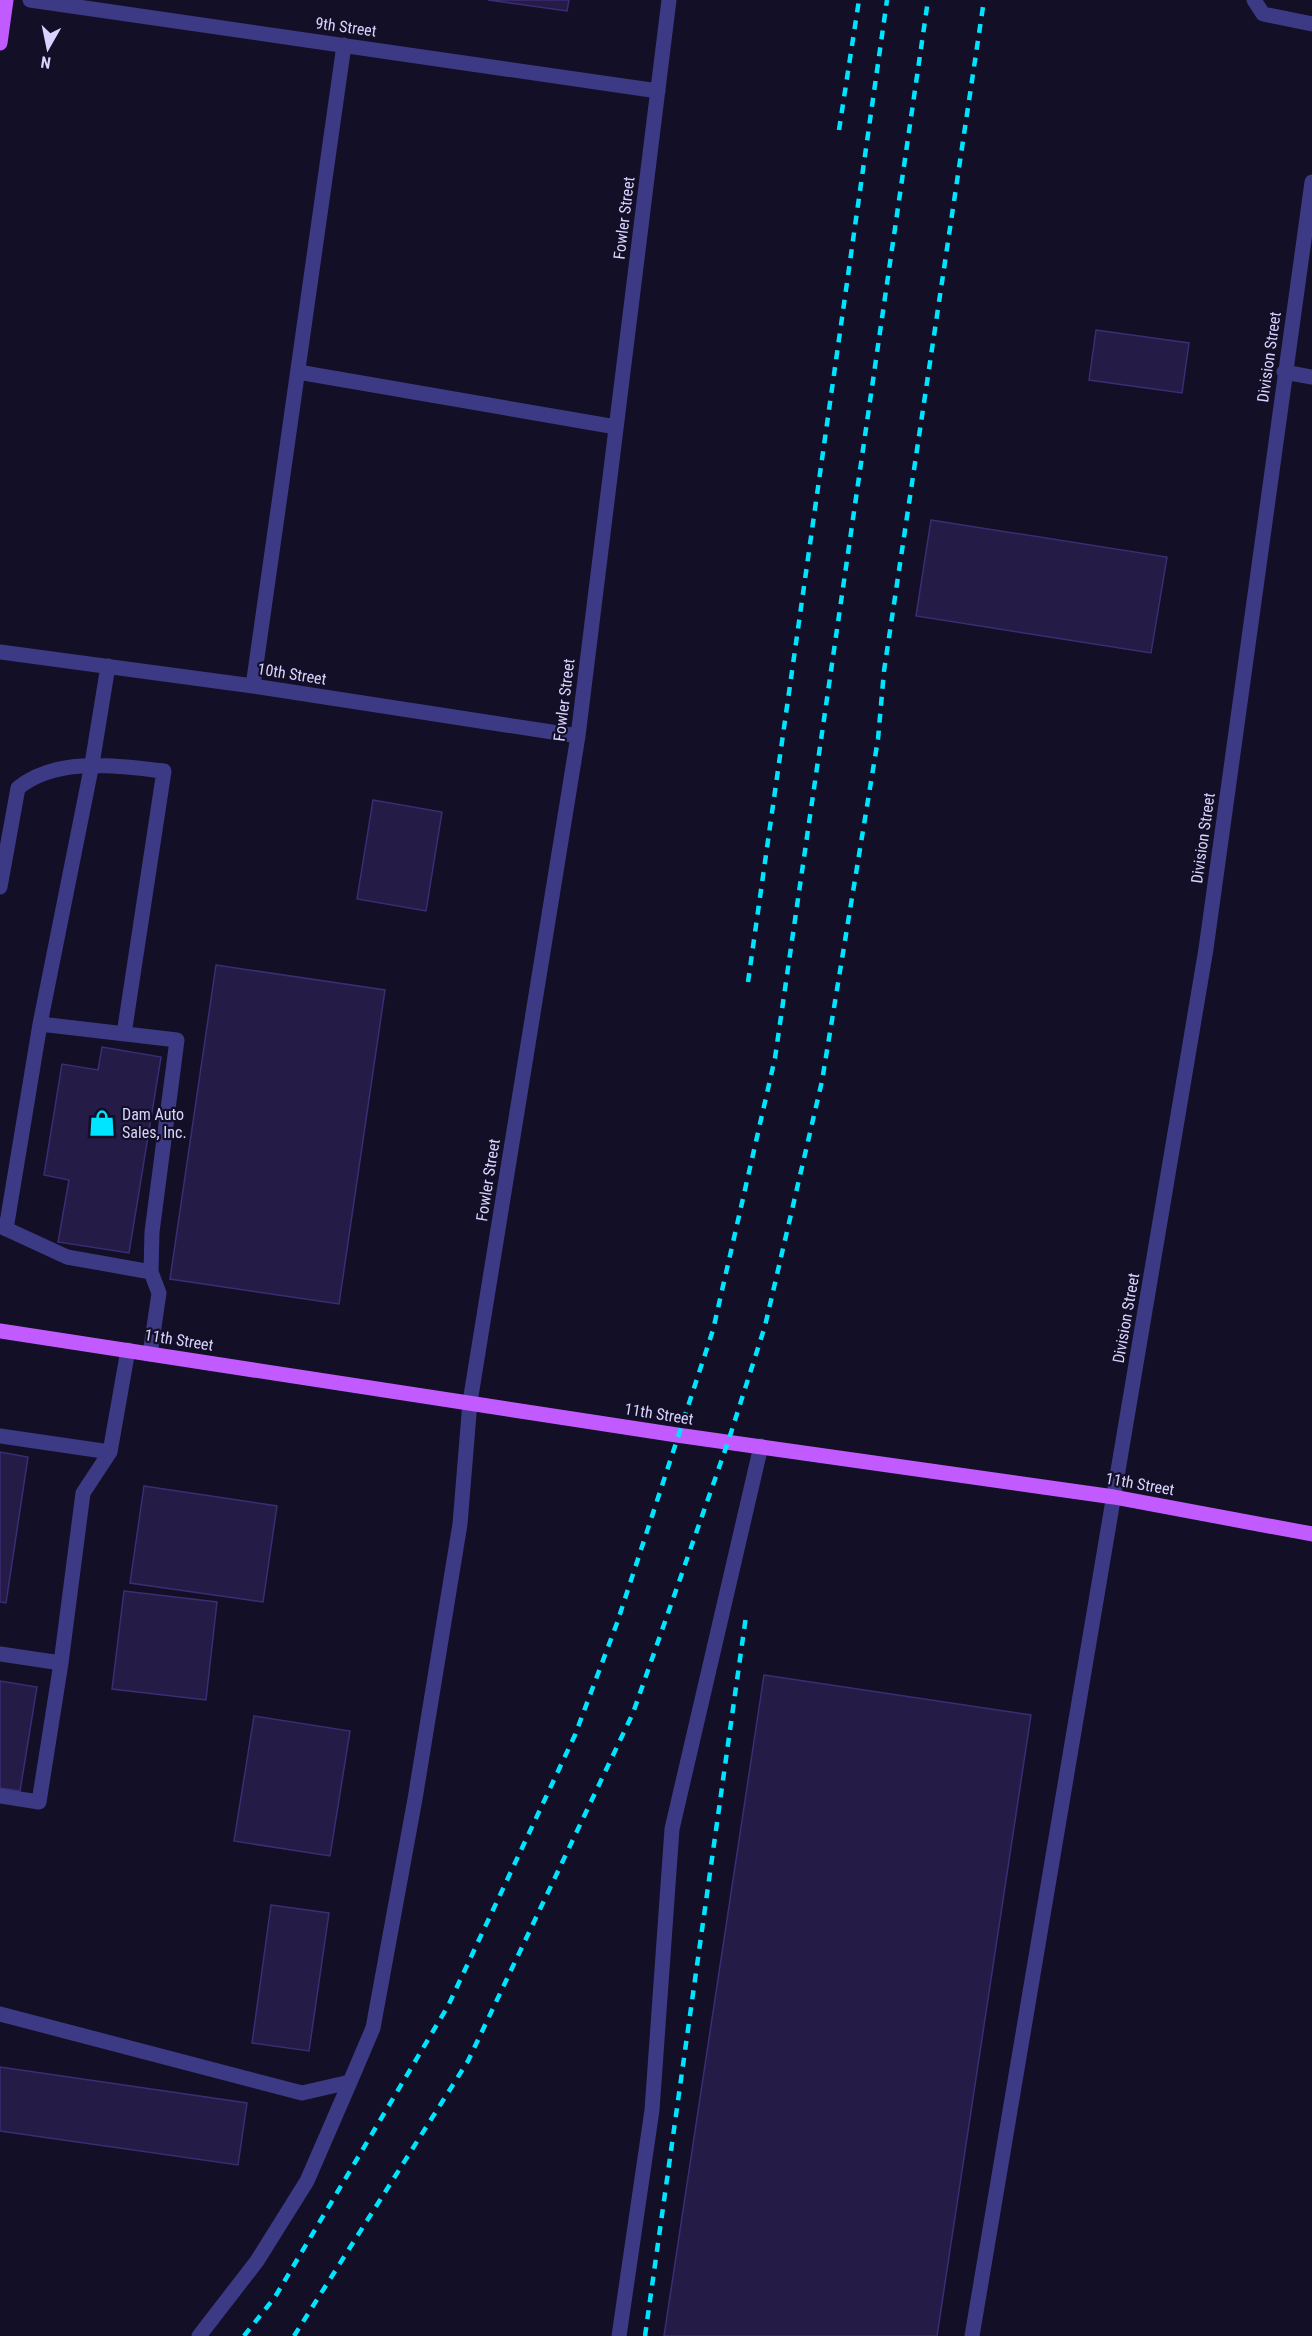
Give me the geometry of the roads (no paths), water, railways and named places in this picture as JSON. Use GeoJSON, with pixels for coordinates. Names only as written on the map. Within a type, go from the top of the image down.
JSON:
{"type":"FeatureCollection","features":[{"type":"Feature","properties":{"kind":"main road"},"geometry":{"type":"LineString","coordinates":[[0,43],[6,0]]}},
{"type":"Feature","properties":{"kind":"main road","name":"11th Street"},"geometry":{"type":"LineString","coordinates":[[0,1331],[1114,1497],[1312,1533]]}},
{"type":"Feature","properties":{"kind":"street","name":"9th Street"},"geometry":{"type":"LineString","coordinates":[[30,0],[658,91]]}},
{"type":"Feature","properties":{"kind":"street","name":"Fowler Street"},"geometry":{"type":"LineString","coordinates":[[199,2336],[258,2261],[307,2181],[373,2028],[415,1799],[460,1524],[470,1402],[578,736],[669,0]]}},
{"type":"Feature","properties":{"kind":"street"},"geometry":{"type":"LineString","coordinates":[[1254,0],[1263,14],[1312,24]]}},
{"type":"Feature","properties":{"kind":"street"},"geometry":{"type":"LineString","coordinates":[[254,686],[344,45]]}},
{"type":"Feature","properties":{"kind":"street","name":"Division Street"},"geometry":{"type":"LineString","coordinates":[[972,2336],[1206,949],[1284,372],[1312,183]]}},
{"type":"Feature","properties":{"kind":"street"},"geometry":{"type":"LineString","coordinates":[[298,372],[616,427]]}},
{"type":"Feature","properties":{"kind":"street"},"geometry":{"type":"LineString","coordinates":[[1284,372],[1312,377]]}},
{"type":"Feature","properties":{"kind":"street","name":"10th Street"},"geometry":{"type":"LineString","coordinates":[[0,652],[254,686],[578,736]]}},
{"type":"Feature","properties":{"kind":"street"},"geometry":{"type":"LineString","coordinates":[[108,666],[92,764],[40,1024],[3,1228],[67,1257],[151,1272]]}},
{"type":"Feature","properties":{"kind":"street"},"geometry":{"type":"LineString","coordinates":[[0,887],[18,788],[30,778],[92,764],[164,771],[124,1034]]}},
{"type":"Feature","properties":{"kind":"street"},"geometry":{"type":"LineString","coordinates":[[40,1024],[177,1040],[152,1232],[151,1272],[159,1293],[150,1354]]}},
{"type":"Feature","properties":{"kind":"street"},"geometry":{"type":"LineString","coordinates":[[0,1796],[39,1802],[61,1663],[83,1493],[110,1452],[128,1350]]}},
{"type":"Feature","properties":{"kind":"street"},"geometry":{"type":"LineString","coordinates":[[0,1436],[110,1452]]}},
{"type":"Feature","properties":{"kind":"street"},"geometry":{"type":"LineString","coordinates":[[619,2336],[652,2110],[672,1830],[761,1446]]}},
{"type":"Feature","properties":{"kind":"street"},"geometry":{"type":"LineString","coordinates":[[0,1654],[61,1663]]}},
{"type":"Feature","properties":{"kind":"street"},"geometry":{"type":"LineString","coordinates":[[0,2014],[302,2093],[350,2082]]}},
{"type":"Feature","properties":{"kind":"railway"},"geometry":{"type":"LineString","coordinates":[[839,130],[859,0]]}},
{"type":"Feature","properties":{"kind":"railway"},"geometry":{"type":"LineString","coordinates":[[748,982],[887,0]]}},
{"type":"Feature","properties":{"kind":"railway"},"geometry":{"type":"LineString","coordinates":[[244,2336],[275,2297],[448,2006],[575,1735],[617,1623],[713,1330],[775,1058],[928,0]]}},
{"type":"Feature","properties":{"kind":"railway"},"geometry":{"type":"LineString","coordinates":[[294,2336],[468,2061],[633,1713],[728,1442],[765,1326],[822,1081],[878,739],[884,671],[984,0]]}},
{"type":"Feature","properties":{"kind":"railway"},"geometry":{"type":"LineString","coordinates":[[645,2336],[746,1616]]}},
{"type":"Feature","properties":{"kind":"place","name":"Dam Auto Sales, Inc."},"geometry":{"type":"Point","coordinates":[102,1123]}}]}
